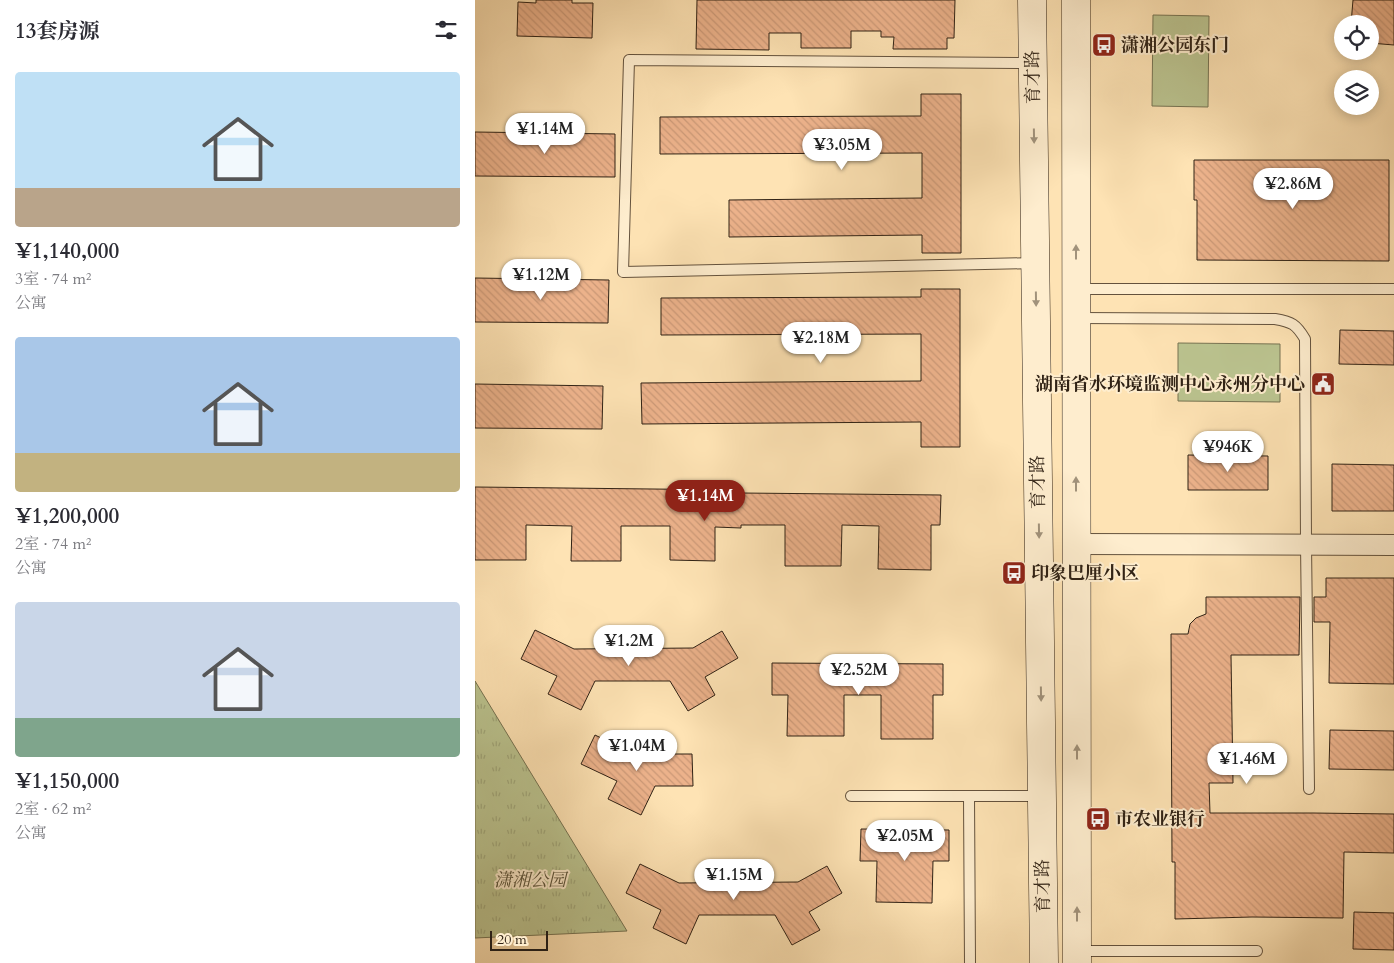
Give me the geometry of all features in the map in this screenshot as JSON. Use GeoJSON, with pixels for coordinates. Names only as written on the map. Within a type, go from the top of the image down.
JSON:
{"type":"FeatureCollection","features":[{"type":"Feature","properties":{"kind":"main road","name":"育才路"},"geometry":{"type":"LineString","coordinates":[[1032,0],[1044,963]]}},
{"type":"Feature","properties":{"kind":"main road","name":"育才路"},"geometry":{"type":"LineString","coordinates":[[1076,0],[1077,957]]}},
{"type":"Feature","properties":{"kind":"street"},"geometry":{"type":"LineString","coordinates":[[1076,544],[1394,544]]}},
{"type":"Feature","properties":{"kind":"lane"},"geometry":{"type":"LineString","coordinates":[[1033,63],[629,60],[623,272],[1035,263]]}},
{"type":"Feature","properties":{"kind":"lane"},"geometry":{"type":"LineString","coordinates":[[1076,289],[1394,289]]}},
{"type":"Feature","properties":{"kind":"lane"},"geometry":{"type":"LineString","coordinates":[[1076,318],[1275,319],[1290,321],[1299,328],[1305,339],[1309,789]]}},
{"type":"Feature","properties":{"kind":"lane"},"geometry":{"type":"LineString","coordinates":[[851,796],[1042,796]]}},
{"type":"Feature","properties":{"kind":"lane"},"geometry":{"type":"LineString","coordinates":[[969,796],[970,963]]}},
{"type":"Feature","properties":{"kind":"lane"},"geometry":{"type":"LineString","coordinates":[[1077,957],[1257,951]]}},
{"type":"Feature","properties":{"kind":"green space"},"geometry":{"type":"Polygon","coordinates":[[[1153,15],[1209,16],[1208,107],[1152,106],[1153,15]]]}},
{"type":"Feature","properties":{"kind":"green space"},"geometry":{"type":"Polygon","coordinates":[[[1178,343],[1280,344],[1280,402],[1178,401],[1178,343]]]}},
{"type":"Feature","properties":{"kind":"green space","name":"潇湘公园"},"geometry":{"type":"Polygon","coordinates":[[[475,681],[627,931],[475,938],[475,681]]]}},
{"type":"Feature","properties":{"kind":"building"},"geometry":{"type":"Polygon","coordinates":[[[536,0],[572,0],[572,3],[593,3],[592,38],[517,36],[518,2],[536,3],[536,0]]]}},
{"type":"Feature","properties":{"kind":"building"},"geometry":{"type":"Polygon","coordinates":[[[697,0],[955,0],[954,38],[947,38],[947,49],[893,49],[894,37],[881,37],[881,31],[851,31],[851,48],[801,48],[801,33],[769,33],[769,50],[696,49],[697,0]]]}},
{"type":"Feature","properties":{"kind":"building"},"geometry":{"type":"Polygon","coordinates":[[[1353,0],[1394,0],[1394,45],[1379,44],[1379,15],[1352,15],[1353,0]]]}},
{"type":"Feature","properties":{"kind":"building"},"geometry":{"type":"Polygon","coordinates":[[[921,94],[961,94],[961,253],[922,253],[922,235],[729,237],[729,200],[922,198],[922,153],[660,154],[660,117],[921,116],[921,94]]]}},
{"type":"Feature","properties":{"kind":"building"},"geometry":{"type":"Polygon","coordinates":[[[475,132],[615,134],[615,177],[475,176],[475,132]]]}},
{"type":"Feature","properties":{"kind":"building"},"geometry":{"type":"Polygon","coordinates":[[[1194,160],[1389,160],[1389,261],[1197,260],[1197,200],[1194,200],[1194,160]]]}},
{"type":"Feature","properties":{"kind":"building"},"geometry":{"type":"Polygon","coordinates":[[[475,278],[609,280],[608,323],[475,322],[475,278]]]}},
{"type":"Feature","properties":{"kind":"building"},"geometry":{"type":"Polygon","coordinates":[[[921,289],[960,289],[960,447],[921,447],[921,422],[642,424],[641,383],[921,381],[921,334],[661,335],[661,298],[921,297],[921,289]]]}},
{"type":"Feature","properties":{"kind":"building"},"geometry":{"type":"Polygon","coordinates":[[[1340,330],[1394,331],[1394,365],[1339,364],[1340,330]]]}},
{"type":"Feature","properties":{"kind":"building"},"geometry":{"type":"Polygon","coordinates":[[[475,384],[603,386],[602,429],[475,428],[475,384]]]}},
{"type":"Feature","properties":{"kind":"building"},"geometry":{"type":"Polygon","coordinates":[[[1188,455],[1268,456],[1268,490],[1188,490],[1188,455]]]}},
{"type":"Feature","properties":{"kind":"building"},"geometry":{"type":"Polygon","coordinates":[[[1332,464],[1394,465],[1394,511],[1332,511],[1332,464]]]}},
{"type":"Feature","properties":{"kind":"building"},"geometry":{"type":"Polygon","coordinates":[[[475,487],[741,490],[741,493],[941,495],[940,525],[931,525],[931,570],[878,569],[879,526],[842,525],[841,566],[785,566],[785,525],[741,525],[741,528],[715,527],[715,561],[670,560],[670,526],[621,526],[621,561],[571,561],[572,526],[526,525],[526,560],[475,560],[475,487]]]}},
{"type":"Feature","properties":{"kind":"building"},"geometry":{"type":"Polygon","coordinates":[[[1326,578],[1394,578],[1394,684],[1329,683],[1330,622],[1314,622],[1314,597],[1326,597],[1326,578]]]}},
{"type":"Feature","properties":{"kind":"building"},"geometry":{"type":"Polygon","coordinates":[[[1206,597],[1300,597],[1299,655],[1231,655],[1233,783],[1209,783],[1210,813],[1394,814],[1394,853],[1344,852],[1343,918],[1252,917],[1175,919],[1175,862],[1172,862],[1171,634],[1188,634],[1190,624],[1196,618],[1206,614],[1206,597]]]}},
{"type":"Feature","properties":{"kind":"building"},"geometry":{"type":"Polygon","coordinates":[[[535,630],[574,649],[693,648],[722,631],[738,658],[705,677],[715,695],[688,711],[670,681],[595,681],[581,710],[548,694],[557,676],[521,659],[535,630]]]}},
{"type":"Feature","properties":{"kind":"building"},"geometry":{"type":"Polygon","coordinates":[[[772,663],[943,664],[943,695],[933,695],[933,739],[881,739],[881,695],[844,695],[844,736],[787,736],[788,695],[772,695],[772,663]]]}},
{"type":"Feature","properties":{"kind":"building"},"geometry":{"type":"Polygon","coordinates":[[[1330,730],[1394,731],[1394,770],[1329,769],[1330,730]]]}},
{"type":"Feature","properties":{"kind":"building"},"geometry":{"type":"Polygon","coordinates":[[[595,735],[634,754],[692,754],[693,786],[655,786],[641,815],[608,799],[617,781],[581,764],[595,735]]]}},
{"type":"Feature","properties":{"kind":"building"},"geometry":{"type":"Polygon","coordinates":[[[861,829],[949,830],[949,861],[933,861],[932,903],[876,902],[877,861],[860,861],[861,829]]]}},
{"type":"Feature","properties":{"kind":"building"},"geometry":{"type":"Polygon","coordinates":[[[640,864],[679,883],[798,882],[827,866],[842,893],[809,912],[820,930],[792,945],[775,915],[699,915],[686,944],[653,928],[661,910],[626,893],[640,864]]]}},
{"type":"Feature","properties":{"kind":"building"},"geometry":{"type":"Polygon","coordinates":[[[1354,912],[1394,913],[1394,950],[1353,949],[1354,912]]]}},
{"type":"Feature","properties":{"kind":"place","name":"潇湘公园东门"},"geometry":{"type":"Point","coordinates":[1104,45]}},
{"type":"Feature","properties":{"kind":"place","name":"湖南省水环境监测中心永州分中心"},"geometry":{"type":"Point","coordinates":[1323,384]}},
{"type":"Feature","properties":{"kind":"place","name":"印象巴厘小区"},"geometry":{"type":"Point","coordinates":[1014,573]}},
{"type":"Feature","properties":{"kind":"place","name":"市农业银行"},"geometry":{"type":"Point","coordinates":[1098,819]}}]}
